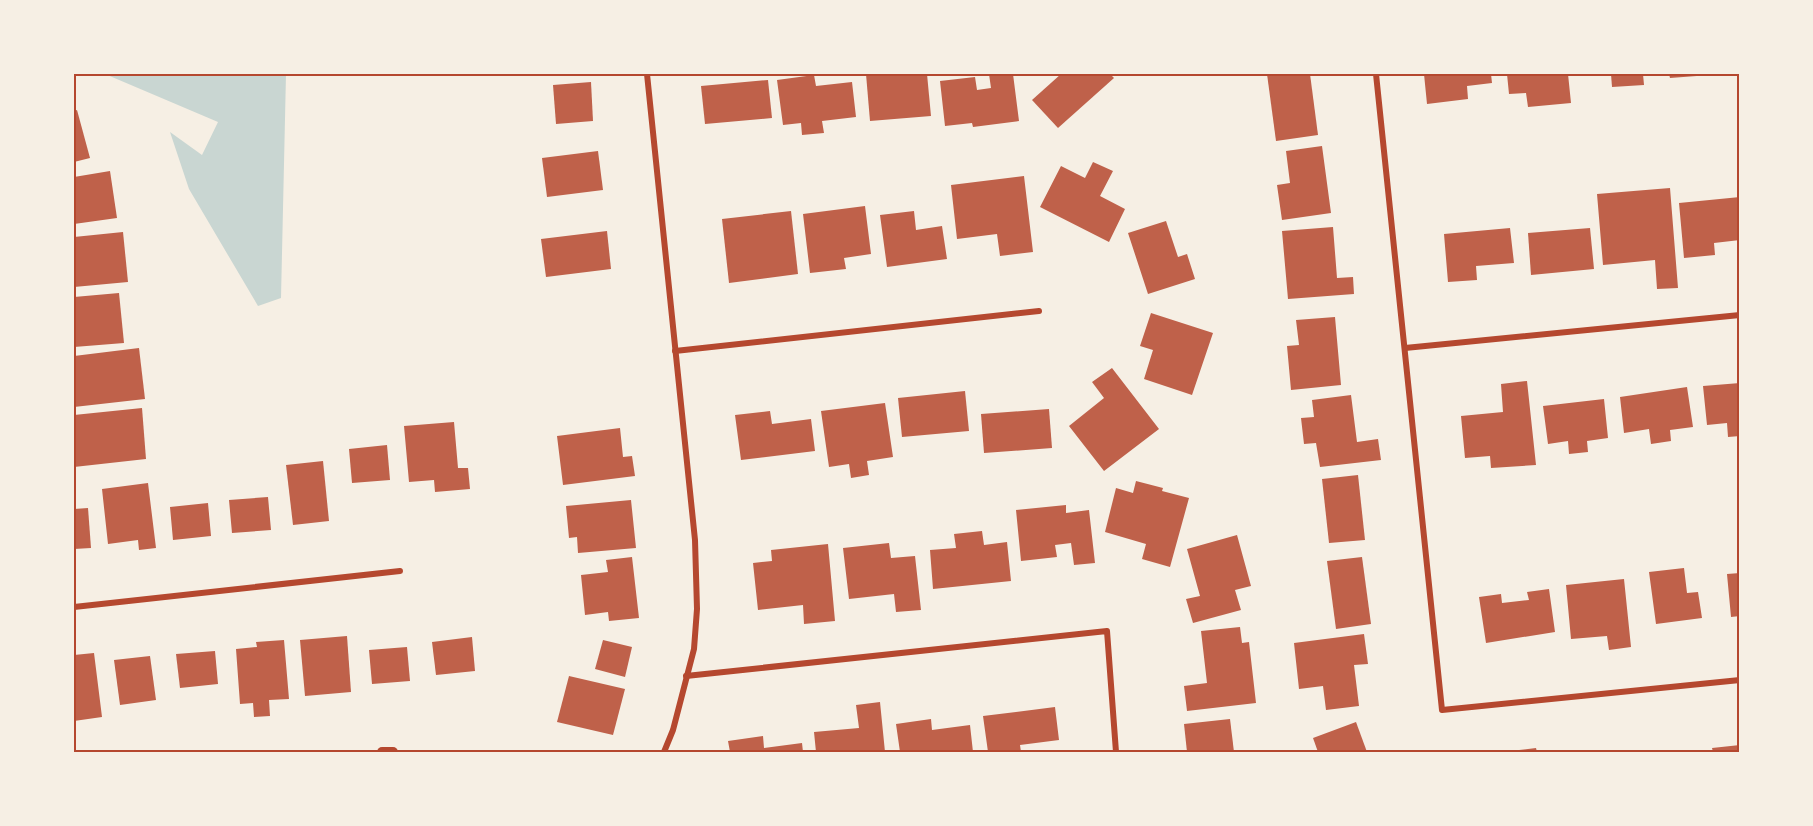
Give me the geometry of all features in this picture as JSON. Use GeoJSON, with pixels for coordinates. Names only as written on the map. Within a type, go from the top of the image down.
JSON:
{"type":"FeatureCollection","features":[{"type":"Feature","properties":{"kind":"street"},"geometry":{"type":"LineString","coordinates":[[647,74],[695,540],[697,609],[694,649],[673,730],[664,753]]}},
{"type":"Feature","properties":{"kind":"street"},"geometry":{"type":"LineString","coordinates":[[1376,74],[1442,710],[1740,680]]}},
{"type":"Feature","properties":{"kind":"street"},"geometry":{"type":"LineString","coordinates":[[675,351],[1040,311]]}},
{"type":"Feature","properties":{"kind":"street"},"geometry":{"type":"LineString","coordinates":[[1405,348],[1740,315]]}},
{"type":"Feature","properties":{"kind":"street"},"geometry":{"type":"LineString","coordinates":[[74,607],[400,571]]}},
{"type":"Feature","properties":{"kind":"street"},"geometry":{"type":"LineString","coordinates":[[686,676],[1107,631],[1116,753]]}},
{"type":"Feature","properties":{"kind":"street"},"geometry":{"type":"LineString","coordinates":[[381,753],[393,753]]}},
{"type":"Feature","properties":{"kind":"shaded area"},"geometry":{"type":"Polygon","coordinates":[[[105,74],[286,74],[281,298],[258,306],[189,189],[170,132],[202,155],[218,122],[105,74]]]}},
{"type":"Feature","properties":{"kind":"building"},"geometry":{"type":"Polygon","coordinates":[[[866,74],[927,74],[931,116],[870,121],[866,74]]]}},
{"type":"Feature","properties":{"kind":"building"},"geometry":{"type":"Polygon","coordinates":[[[989,74],[1013,74],[1019,121],[973,127],[972,123],[945,126],[940,81],[975,77],[977,90],[991,88],[989,74]]]}},
{"type":"Feature","properties":{"kind":"building"},"geometry":{"type":"Polygon","coordinates":[[[1061,74],[1110,74],[1114,78],[1058,128],[1032,100],[1061,74]]]}},
{"type":"Feature","properties":{"kind":"building"},"geometry":{"type":"Polygon","coordinates":[[[1267,74],[1310,74],[1318,135],[1276,141],[1267,74]]]}},
{"type":"Feature","properties":{"kind":"building"},"geometry":{"type":"Polygon","coordinates":[[[1424,74],[1491,74],[1492,83],[1467,86],[1468,99],[1427,104],[1424,74]]]}},
{"type":"Feature","properties":{"kind":"building"},"geometry":{"type":"Polygon","coordinates":[[[1507,74],[1568,74],[1571,103],[1528,107],[1526,93],[1509,94],[1507,74]]]}},
{"type":"Feature","properties":{"kind":"building"},"geometry":{"type":"Polygon","coordinates":[[[1611,74],[1643,74],[1644,85],[1612,87],[1611,74]]]}},
{"type":"Feature","properties":{"kind":"building"},"geometry":{"type":"Polygon","coordinates":[[[1669,74],[1710,74],[1710,75],[1670,78],[1669,74]]]}},
{"type":"Feature","properties":{"kind":"building"},"geometry":{"type":"Polygon","coordinates":[[[814,75],[816,86],[852,82],[856,117],[822,121],[824,133],[802,135],[801,123],[783,125],[777,80],[814,75]]]}},
{"type":"Feature","properties":{"kind":"building"},"geometry":{"type":"Polygon","coordinates":[[[768,80],[772,118],[705,124],[701,86],[768,80]]]}},
{"type":"Feature","properties":{"kind":"building"},"geometry":{"type":"Polygon","coordinates":[[[591,82],[593,121],[556,124],[553,85],[591,82]]]}},
{"type":"Feature","properties":{"kind":"building"},"geometry":{"type":"Polygon","coordinates":[[[77,110],[90,158],[74,162],[74,111],[77,110]]]}},
{"type":"Feature","properties":{"kind":"building"},"geometry":{"type":"Polygon","coordinates":[[[1322,146],[1331,213],[1282,220],[1277,185],[1290,183],[1286,151],[1322,146]]]}},
{"type":"Feature","properties":{"kind":"building"},"geometry":{"type":"Polygon","coordinates":[[[598,151],[603,190],[547,197],[542,158],[598,151]]]}},
{"type":"Feature","properties":{"kind":"building"},"geometry":{"type":"Polygon","coordinates":[[[1093,162],[1113,171],[1100,196],[1125,209],[1109,242],[1040,207],[1061,166],[1085,178],[1093,162]]]}},
{"type":"Feature","properties":{"kind":"building"},"geometry":{"type":"Polygon","coordinates":[[[110,171],[117,218],[74,224],[74,177],[110,171]]]}},
{"type":"Feature","properties":{"kind":"building"},"geometry":{"type":"Polygon","coordinates":[[[1024,176],[1033,252],[1000,256],[997,234],[957,239],[951,185],[1024,176]]]}},
{"type":"Feature","properties":{"kind":"building"},"geometry":{"type":"Polygon","coordinates":[[[1670,188],[1678,288],[1657,289],[1655,260],[1603,265],[1597,194],[1670,188]]]}},
{"type":"Feature","properties":{"kind":"building"},"geometry":{"type":"Polygon","coordinates":[[[1740,197],[1740,240],[1714,243],[1715,255],[1684,258],[1679,203],[1740,197]]]}},
{"type":"Feature","properties":{"kind":"building"},"geometry":{"type":"Polygon","coordinates":[[[865,206],[871,254],[844,258],[846,269],[810,273],[803,214],[865,206]]]}},
{"type":"Feature","properties":{"kind":"building"},"geometry":{"type":"Polygon","coordinates":[[[791,211],[798,274],[729,283],[722,219],[791,211]]]}},
{"type":"Feature","properties":{"kind":"building"},"geometry":{"type":"Polygon","coordinates":[[[914,211],[916,230],[942,226],[947,259],[887,267],[880,215],[914,211]]]}},
{"type":"Feature","properties":{"kind":"building"},"geometry":{"type":"Polygon","coordinates":[[[1166,221],[1178,257],[1187,254],[1195,279],[1148,294],[1128,233],[1166,221]]]}},
{"type":"Feature","properties":{"kind":"building"},"geometry":{"type":"Polygon","coordinates":[[[1333,227],[1337,278],[1353,277],[1354,294],[1288,299],[1282,231],[1333,227]]]}},
{"type":"Feature","properties":{"kind":"building"},"geometry":{"type":"Polygon","coordinates":[[[1510,228],[1514,263],[1476,266],[1477,280],[1448,282],[1444,234],[1510,228]]]}},
{"type":"Feature","properties":{"kind":"building"},"geometry":{"type":"Polygon","coordinates":[[[1590,228],[1594,269],[1531,275],[1528,233],[1590,228]]]}},
{"type":"Feature","properties":{"kind":"building"},"geometry":{"type":"Polygon","coordinates":[[[607,231],[611,269],[546,277],[541,239],[607,231]]]}},
{"type":"Feature","properties":{"kind":"building"},"geometry":{"type":"Polygon","coordinates":[[[123,232],[128,282],[74,287],[74,237],[123,232]]]}},
{"type":"Feature","properties":{"kind":"building"},"geometry":{"type":"Polygon","coordinates":[[[119,293],[124,343],[74,347],[74,297],[119,293]]]}},
{"type":"Feature","properties":{"kind":"building"},"geometry":{"type":"Polygon","coordinates":[[[1151,313],[1213,333],[1192,395],[1144,379],[1153,350],[1140,346],[1151,313]]]}},
{"type":"Feature","properties":{"kind":"building"},"geometry":{"type":"Polygon","coordinates":[[[1335,317],[1341,385],[1291,390],[1287,346],[1299,345],[1296,320],[1335,317]]]}},
{"type":"Feature","properties":{"kind":"building"},"geometry":{"type":"Polygon","coordinates":[[[139,348],[145,399],[74,407],[74,356],[139,348]]]}},
{"type":"Feature","properties":{"kind":"building"},"geometry":{"type":"Polygon","coordinates":[[[1112,368],[1159,429],[1104,471],[1069,426],[1104,398],[1092,382],[1112,368]]]}},
{"type":"Feature","properties":{"kind":"building"},"geometry":{"type":"Polygon","coordinates":[[[1527,381],[1536,465],[1491,468],[1490,456],[1465,458],[1461,416],[1503,412],[1501,384],[1527,381]]]}},
{"type":"Feature","properties":{"kind":"building"},"geometry":{"type":"Polygon","coordinates":[[[1740,383],[1740,436],[1728,437],[1727,423],[1707,425],[1703,386],[1740,383]]]}},
{"type":"Feature","properties":{"kind":"building"},"geometry":{"type":"Polygon","coordinates":[[[1687,387],[1693,427],[1670,430],[1671,441],[1651,444],[1649,429],[1624,433],[1620,397],[1687,387]]]}},
{"type":"Feature","properties":{"kind":"building"},"geometry":{"type":"Polygon","coordinates":[[[965,391],[969,431],[902,437],[898,398],[965,391]]]}},
{"type":"Feature","properties":{"kind":"building"},"geometry":{"type":"Polygon","coordinates":[[[1351,395],[1357,442],[1378,439],[1381,460],[1320,467],[1316,443],[1304,444],[1301,418],[1314,417],[1312,400],[1351,395]]]}},
{"type":"Feature","properties":{"kind":"building"},"geometry":{"type":"Polygon","coordinates":[[[1604,399],[1608,438],[1587,441],[1588,452],[1569,454],[1568,441],[1548,444],[1543,406],[1604,399]]]}},
{"type":"Feature","properties":{"kind":"building"},"geometry":{"type":"Polygon","coordinates":[[[885,403],[893,457],[867,461],[869,475],[851,478],[849,464],[829,467],[821,411],[885,403]]]}},
{"type":"Feature","properties":{"kind":"building"},"geometry":{"type":"Polygon","coordinates":[[[142,408],[146,459],[74,467],[74,415],[142,408]]]}},
{"type":"Feature","properties":{"kind":"building"},"geometry":{"type":"Polygon","coordinates":[[[1049,409],[1052,448],[984,453],[981,414],[1049,409]]]}},
{"type":"Feature","properties":{"kind":"building"},"geometry":{"type":"Polygon","coordinates":[[[770,411],[772,424],[811,419],[815,451],[741,460],[735,415],[770,411]]]}},
{"type":"Feature","properties":{"kind":"building"},"geometry":{"type":"Polygon","coordinates":[[[454,422],[458,468],[468,468],[470,489],[435,492],[434,480],[409,482],[404,426],[454,422]]]}},
{"type":"Feature","properties":{"kind":"building"},"geometry":{"type":"Polygon","coordinates":[[[620,428],[623,457],[632,456],[635,476],[563,485],[557,436],[620,428]]]}},
{"type":"Feature","properties":{"kind":"building"},"geometry":{"type":"Polygon","coordinates":[[[387,445],[390,480],[352,483],[349,449],[387,445]]]}},
{"type":"Feature","properties":{"kind":"building"},"geometry":{"type":"Polygon","coordinates":[[[323,461],[329,521],[293,525],[286,465],[323,461]]]}},
{"type":"Feature","properties":{"kind":"building"},"geometry":{"type":"Polygon","coordinates":[[[1358,475],[1365,540],[1329,543],[1322,479],[1358,475]]]}},
{"type":"Feature","properties":{"kind":"building"},"geometry":{"type":"Polygon","coordinates":[[[1136,481],[1189,498],[1170,567],[1142,559],[1146,544],[1105,532],[1116,488],[1133,493],[1136,481]]]}},
{"type":"Feature","properties":{"kind":"building"},"geometry":{"type":"Polygon","coordinates":[[[148,483],[156,548],[139,550],[138,540],[108,544],[102,489],[148,483]]]}},
{"type":"Feature","properties":{"kind":"building"},"geometry":{"type":"Polygon","coordinates":[[[268,497],[271,530],[232,533],[229,500],[268,497]]]}},
{"type":"Feature","properties":{"kind":"building"},"geometry":{"type":"Polygon","coordinates":[[[631,500],[636,548],[578,553],[577,537],[569,538],[566,506],[631,500]]]}},
{"type":"Feature","properties":{"kind":"building"},"geometry":{"type":"Polygon","coordinates":[[[208,503],[211,536],[173,540],[170,507],[208,503]]]}},
{"type":"Feature","properties":{"kind":"building"},"geometry":{"type":"Polygon","coordinates":[[[1066,505],[1066,513],[1089,510],[1095,563],[1074,565],[1071,543],[1055,545],[1057,557],[1021,561],[1016,510],[1066,505]]]}},
{"type":"Feature","properties":{"kind":"building"},"geometry":{"type":"Polygon","coordinates":[[[88,508],[91,548],[74,549],[74,509],[88,508]]]}},
{"type":"Feature","properties":{"kind":"building"},"geometry":{"type":"Polygon","coordinates":[[[982,531],[984,545],[1007,542],[1011,581],[933,589],[930,550],[956,548],[954,534],[982,531]]]}},
{"type":"Feature","properties":{"kind":"building"},"geometry":{"type":"Polygon","coordinates":[[[1237,535],[1251,586],[1235,590],[1241,610],[1193,623],[1186,599],[1200,596],[1187,549],[1237,535]]]}},
{"type":"Feature","properties":{"kind":"building"},"geometry":{"type":"Polygon","coordinates":[[[889,543],[891,558],[915,556],[921,610],[896,612],[894,594],[849,599],[843,548],[889,543]]]}},
{"type":"Feature","properties":{"kind":"building"},"geometry":{"type":"Polygon","coordinates":[[[828,544],[835,621],[804,624],[803,605],[758,610],[753,563],[772,561],[771,550],[828,544]]]}},
{"type":"Feature","properties":{"kind":"building"},"geometry":{"type":"Polygon","coordinates":[[[632,557],[639,618],[609,621],[608,612],[585,615],[581,575],[608,572],[606,560],[632,557]]]}},
{"type":"Feature","properties":{"kind":"building"},"geometry":{"type":"Polygon","coordinates":[[[1362,557],[1371,624],[1336,629],[1327,561],[1362,557]]]}},
{"type":"Feature","properties":{"kind":"building"},"geometry":{"type":"Polygon","coordinates":[[[1684,568],[1687,593],[1698,592],[1702,618],[1656,624],[1649,572],[1684,568]]]}},
{"type":"Feature","properties":{"kind":"building"},"geometry":{"type":"Polygon","coordinates":[[[1740,573],[1740,616],[1731,617],[1727,574],[1740,573]]]}},
{"type":"Feature","properties":{"kind":"building"},"geometry":{"type":"Polygon","coordinates":[[[1624,579],[1631,647],[1609,650],[1607,636],[1571,639],[1566,585],[1624,579]]]}},
{"type":"Feature","properties":{"kind":"building"},"geometry":{"type":"Polygon","coordinates":[[[1549,589],[1555,632],[1486,643],[1479,597],[1501,594],[1502,603],[1529,600],[1527,592],[1549,589]]]}},
{"type":"Feature","properties":{"kind":"building"},"geometry":{"type":"Polygon","coordinates":[[[1240,627],[1242,643],[1249,642],[1256,703],[1187,711],[1184,686],[1207,683],[1201,631],[1240,627]]]}},
{"type":"Feature","properties":{"kind":"building"},"geometry":{"type":"Polygon","coordinates":[[[1364,634],[1368,664],[1354,665],[1359,706],[1326,710],[1323,686],[1299,689],[1294,643],[1364,634]]]}},
{"type":"Feature","properties":{"kind":"building"},"geometry":{"type":"Polygon","coordinates":[[[347,636],[351,692],[305,696],[300,640],[347,636]]]}},
{"type":"Feature","properties":{"kind":"building"},"geometry":{"type":"Polygon","coordinates":[[[472,637],[475,671],[436,675],[432,642],[472,637]]]}},
{"type":"Feature","properties":{"kind":"building"},"geometry":{"type":"Polygon","coordinates":[[[284,640],[289,699],[269,700],[270,716],[254,717],[253,703],[240,704],[236,649],[257,647],[256,642],[284,640]]]}},
{"type":"Feature","properties":{"kind":"building"},"geometry":{"type":"Polygon","coordinates":[[[603,640],[632,647],[625,677],[595,669],[603,640]]]}},
{"type":"Feature","properties":{"kind":"building"},"geometry":{"type":"Polygon","coordinates":[[[407,647],[410,681],[372,684],[369,650],[407,647]]]}},
{"type":"Feature","properties":{"kind":"building"},"geometry":{"type":"Polygon","coordinates":[[[215,651],[218,684],[180,688],[176,654],[215,651]]]}},
{"type":"Feature","properties":{"kind":"building"},"geometry":{"type":"Polygon","coordinates":[[[94,653],[102,717],[74,721],[74,655],[94,653]]]}},
{"type":"Feature","properties":{"kind":"building"},"geometry":{"type":"Polygon","coordinates":[[[150,656],[156,700],[120,705],[114,660],[150,656]]]}},
{"type":"Feature","properties":{"kind":"building"},"geometry":{"type":"Polygon","coordinates":[[[569,676],[625,689],[613,735],[557,722],[569,676]]]}},
{"type":"Feature","properties":{"kind":"building"},"geometry":{"type":"Polygon","coordinates":[[[880,702],[885,752],[816,752],[814,732],[859,728],[856,705],[880,702]]]}},
{"type":"Feature","properties":{"kind":"building"},"geometry":{"type":"Polygon","coordinates":[[[1055,707],[1059,740],[1020,745],[1021,752],[988,752],[983,716],[1055,707]]]}},
{"type":"Feature","properties":{"kind":"building"},"geometry":{"type":"Polygon","coordinates":[[[931,719],[932,730],[970,725],[973,752],[900,752],[896,724],[931,719]]]}},
{"type":"Feature","properties":{"kind":"building"},"geometry":{"type":"Polygon","coordinates":[[[1230,719],[1234,752],[1187,752],[1184,724],[1230,719]]]}},
{"type":"Feature","properties":{"kind":"building"},"geometry":{"type":"Polygon","coordinates":[[[1356,722],[1367,752],[1318,752],[1313,738],[1356,722]]]}},
{"type":"Feature","properties":{"kind":"building"},"geometry":{"type":"Polygon","coordinates":[[[763,736],[764,748],[802,743],[803,752],[730,752],[728,741],[763,736]]]}},
{"type":"Feature","properties":{"kind":"building"},"geometry":{"type":"Polygon","coordinates":[[[1740,745],[1740,752],[1713,752],[1712,748],[1740,745]]]}},
{"type":"Feature","properties":{"kind":"building"},"geometry":{"type":"Polygon","coordinates":[[[1536,748],[1537,752],[1510,752],[1510,751],[1536,748]]]}}]}
